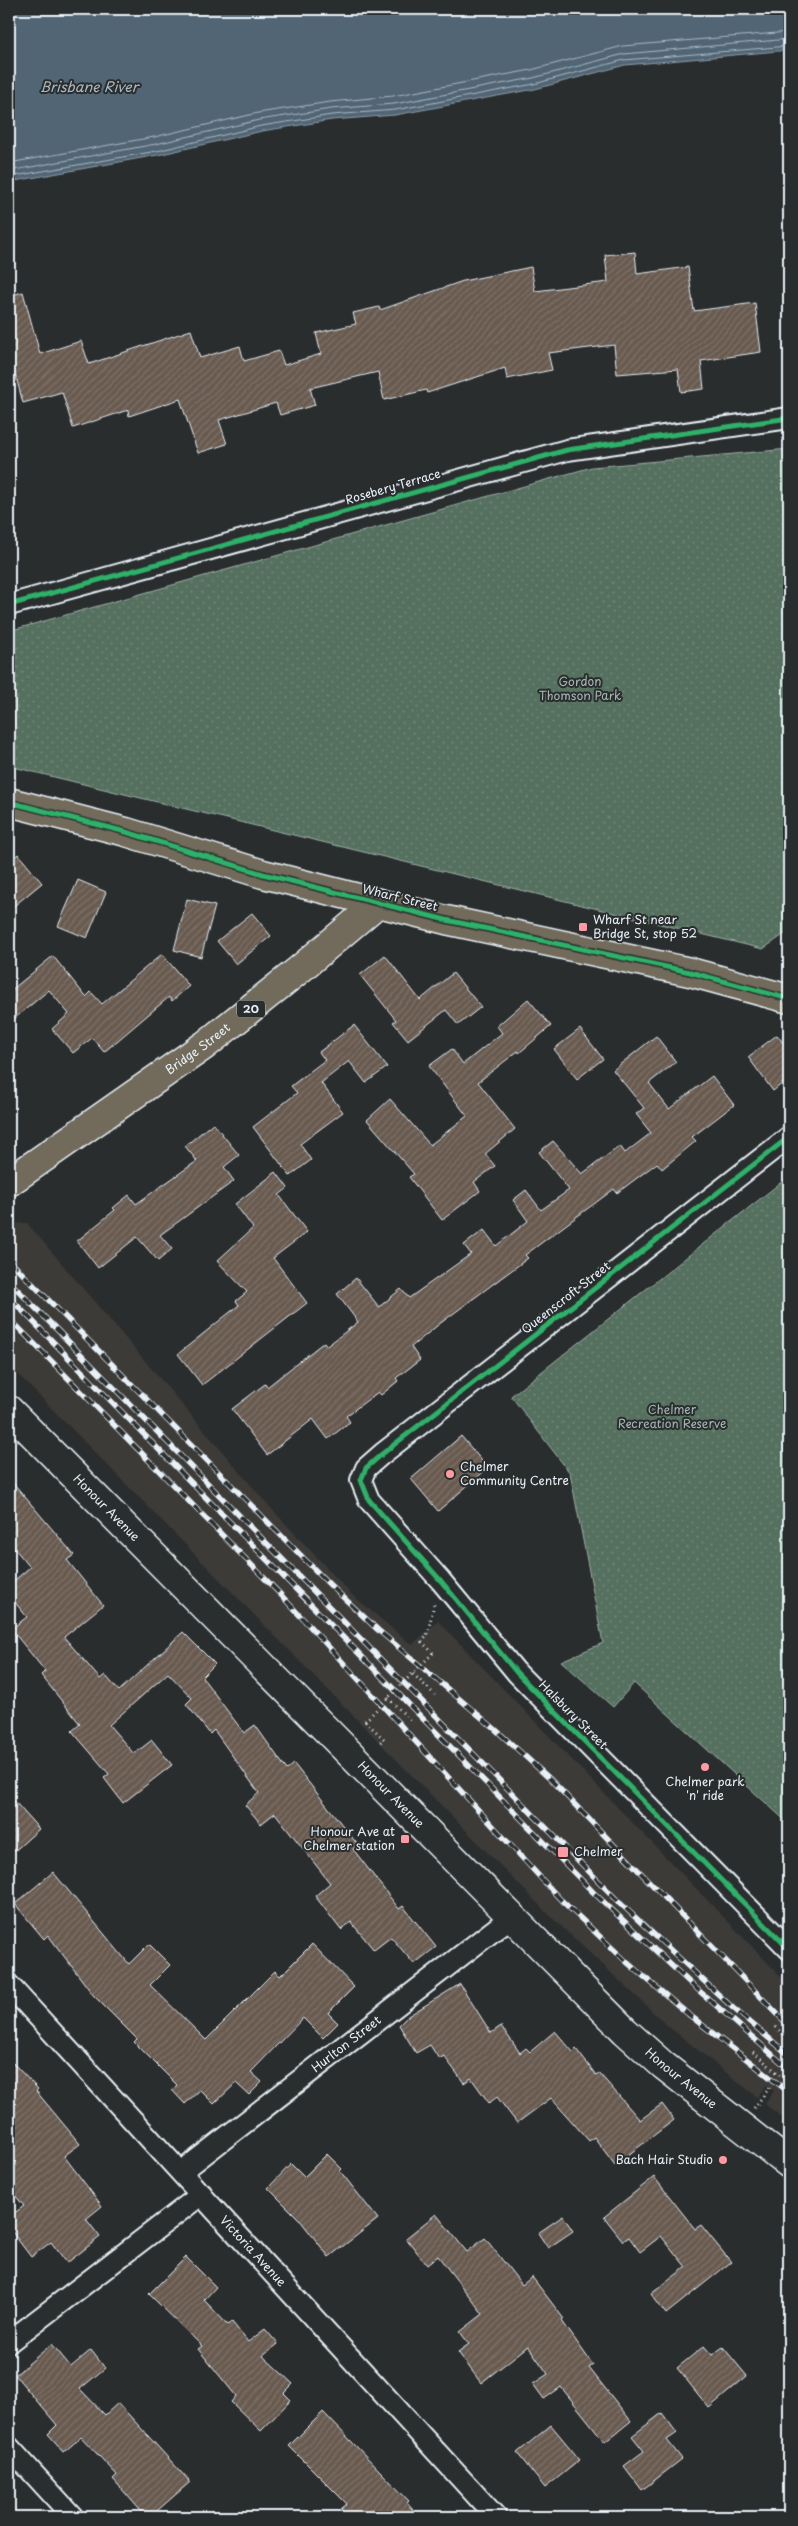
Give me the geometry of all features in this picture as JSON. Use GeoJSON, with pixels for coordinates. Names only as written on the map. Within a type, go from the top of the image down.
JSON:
{"type":"FeatureCollection","features":[{"type":"Feature","properties":{"kind":"main road","name":"Wharf Street"},"geometry":{"type":"LineString","coordinates":[[9,802],[126,832],[263,874],[508,934],[690,972],[789,1000]]}},
{"type":"Feature","properties":{"kind":"main road","name":"Bridge Street"},"geometry":{"type":"LineString","coordinates":[[9,1182],[212,1039],[300,969],[378,902]]}},
{"type":"Feature","properties":{"kind":"main road","name":"Honour Avenue"},"geometry":{"type":"LineString","coordinates":[[9,1410],[511,1917],[663,2065],[789,2164]]}},
{"type":"Feature","properties":{"kind":"street","name":"Rosebery Terrace"},"geometry":{"type":"LineString","coordinates":[[9,605],[567,450],[789,418]]}},
{"type":"Feature","properties":{"kind":"street","name":"Queenscroft Street"},"geometry":{"type":"LineString","coordinates":[[361,1480],[366,1468],[382,1454],[789,1137]]}},
{"type":"Feature","properties":{"kind":"street","name":"Halsbury Street"},"geometry":{"type":"LineString","coordinates":[[361,1480],[364,1492],[374,1507],[441,1581],[517,1673],[789,1949]]}},
{"type":"Feature","properties":{"kind":"street","name":"Hurlton Street"},"geometry":{"type":"LineString","coordinates":[[181,2172],[511,1917]]}},
{"type":"Feature","properties":{"kind":"street","name":"Victoria Avenue"},"geometry":{"type":"LineString","coordinates":[[9,1985],[496,2517]]}},
{"type":"Feature","properties":{"kind":"street"},"geometry":{"type":"LineString","coordinates":[[9,2342],[202,2194]]}},
{"type":"Feature","properties":{"kind":"street"},"geometry":{"type":"LineString","coordinates":[[9,2447],[73,2517]]}},
{"type":"Feature","properties":{"kind":"path"},"geometry":{"type":"LineString","coordinates":[[378,1744],[384,1739],[366,1721],[433,1653],[422,1642],[427,1636],[434,1603]]}},
{"type":"Feature","properties":{"kind":"path"},"geometry":{"type":"LineString","coordinates":[[412,1674],[435,1695]]}},
{"type":"Feature","properties":{"kind":"path"},"geometry":{"type":"LineString","coordinates":[[388,1698],[412,1722]]}},
{"type":"Feature","properties":{"kind":"path"},"geometry":{"type":"LineString","coordinates":[[774,2027],[789,2040]]}},
{"type":"Feature","properties":{"kind":"path"},"geometry":{"type":"LineString","coordinates":[[753,2052],[780,2075]]}},
{"type":"Feature","properties":{"kind":"path"},"geometry":{"type":"LineString","coordinates":[[758,2103],[770,2087]]}},
{"type":"Feature","properties":{"kind":"shaded area"},"geometry":{"type":"Polygon","coordinates":[[[27,1223],[268,1505],[352,1595],[412,1645],[438,1621],[789,1985],[789,2123],[765,2104],[774,2091],[767,2085],[757,2097],[669,2027],[546,1912],[9,1365],[9,1224],[27,1223]]]}},
{"type":"Feature","properties":{"kind":"green space","name":"Gordon Thomson Park"},"geometry":{"type":"Polygon","coordinates":[[[789,449],[789,931],[763,949],[9,766],[9,631],[592,467],[789,449]]]}},
{"type":"Feature","properties":{"kind":"green space","name":"Chelmer Recreation Reserve"},"geometry":{"type":"Polygon","coordinates":[[[789,1176],[789,1824],[634,1683],[613,1707],[561,1661],[603,1643],[570,1473],[511,1396],[789,1176]]]}},
{"type":"Feature","properties":{"kind":"water","name":"Brisbane River"},"geometry":{"type":"Polygon","coordinates":[[[9,9],[789,9],[789,50],[625,65],[535,89],[395,115],[332,120],[262,131],[158,155],[9,182],[9,9]]]}},
{"type":"Feature","properties":{"kind":"building"},"geometry":{"type":"Polygon","coordinates":[[[635,252],[637,274],[688,267],[694,311],[755,303],[761,352],[701,361],[704,389],[681,392],[678,369],[617,374],[614,345],[548,353],[552,370],[507,379],[505,368],[427,393],[426,390],[384,400],[378,372],[310,388],[315,405],[280,415],[276,403],[219,420],[227,444],[198,453],[180,399],[129,416],[128,410],[73,428],[62,392],[23,403],[9,351],[9,296],[23,292],[40,354],[81,341],[89,364],[191,330],[200,358],[240,346],[244,361],[279,351],[284,365],[321,354],[316,333],[356,324],[353,313],[379,307],[380,310],[463,281],[531,267],[535,291],[608,282],[605,255],[635,252]]]}},
{"type":"Feature","properties":{"kind":"building"},"geometry":{"type":"Polygon","coordinates":[[[18,854],[42,883],[9,910],[9,862],[18,854]]]}},
{"type":"Feature","properties":{"kind":"building"},"geometry":{"type":"Polygon","coordinates":[[[78,880],[106,892],[87,938],[58,926],[78,880]]]}},
{"type":"Feature","properties":{"kind":"building"},"geometry":{"type":"Polygon","coordinates":[[[187,899],[215,906],[201,957],[174,950],[187,899]]]}},
{"type":"Feature","properties":{"kind":"building"},"geometry":{"type":"Polygon","coordinates":[[[252,913],[271,936],[236,964],[217,941],[252,913]]]}},
{"type":"Feature","properties":{"kind":"building"},"geometry":{"type":"Polygon","coordinates":[[[162,954],[189,986],[172,1001],[169,997],[104,1052],[92,1038],[73,1053],[52,1029],[69,1014],[49,990],[9,1023],[9,992],[53,956],[86,997],[91,992],[102,1004],[162,954]]]}},
{"type":"Feature","properties":{"kind":"building"},"geometry":{"type":"Polygon","coordinates":[[[385,955],[420,1000],[453,973],[481,1007],[458,1025],[446,1010],[408,1040],[393,1022],[396,1020],[360,975],[385,955]]]}},
{"type":"Feature","properties":{"kind":"building"},"geometry":{"type":"Polygon","coordinates":[[[528,999],[551,1026],[519,1053],[518,1051],[478,1082],[515,1129],[485,1154],[495,1166],[474,1182],[480,1191],[442,1220],[409,1177],[414,1174],[367,1120],[390,1099],[430,1145],[467,1116],[429,1066],[452,1049],[463,1064],[502,1033],[497,1026],[528,999]]]}},
{"type":"Feature","properties":{"kind":"building"},"geometry":{"type":"Polygon","coordinates":[[[354,1025],[387,1067],[366,1083],[349,1061],[321,1083],[343,1112],[300,1144],[311,1160],[290,1176],[253,1127],[297,1093],[291,1086],[325,1060],[319,1052],[354,1025]]]}},
{"type":"Feature","properties":{"kind":"building"},"geometry":{"type":"Polygon","coordinates":[[[580,1029],[603,1059],[577,1079],[554,1049],[580,1029]]]}},
{"type":"Feature","properties":{"kind":"building"},"geometry":{"type":"Polygon","coordinates":[[[777,1035],[789,1050],[789,1078],[773,1091],[748,1057],[777,1035]]]}},
{"type":"Feature","properties":{"kind":"building"},"geometry":{"type":"Polygon","coordinates":[[[656,1036],[676,1062],[649,1083],[669,1109],[712,1076],[734,1105],[692,1137],[696,1141],[662,1169],[657,1163],[617,1193],[614,1189],[525,1255],[528,1258],[411,1347],[420,1360],[396,1378],[398,1381],[381,1395],[378,1392],[346,1416],[350,1422],[328,1439],[313,1419],[267,1455],[232,1409],[265,1384],[267,1387],[324,1342],[327,1346],[358,1322],[337,1294],[356,1278],[379,1307],[401,1289],[409,1298],[471,1254],[464,1245],[484,1230],[496,1246],[528,1221],[513,1200],[526,1190],[541,1210],[569,1190],[539,1152],[553,1141],[582,1174],[620,1146],[625,1153],[651,1133],[636,1114],[644,1108],[613,1070],[656,1036]]]}},
{"type":"Feature","properties":{"kind":"building"},"geometry":{"type":"Polygon","coordinates":[[[213,1123],[239,1155],[224,1167],[234,1181],[160,1235],[172,1249],[158,1261],[137,1237],[98,1268],[77,1241],[115,1210],[113,1208],[129,1195],[136,1204],[197,1161],[185,1146],[213,1123]]]}},
{"type":"Feature","properties":{"kind":"building"},"geometry":{"type":"Polygon","coordinates":[[[276,1172],[288,1188],[279,1195],[307,1232],[273,1258],[307,1303],[202,1385],[178,1354],[239,1305],[236,1301],[247,1292],[217,1261],[253,1228],[235,1204],[276,1172]]]}},
{"type":"Feature","properties":{"kind":"building","name":"Chelmer Community Centre"},"geometry":{"type":"Polygon","coordinates":[[[461,1436],[488,1468],[438,1511],[411,1479],[461,1436]]]}},
{"type":"Feature","properties":{"kind":"building"},"geometry":{"type":"Polygon","coordinates":[[[9,1478],[74,1555],[67,1560],[103,1605],[64,1637],[100,1679],[105,1675],[119,1691],[183,1632],[215,1664],[202,1677],[244,1733],[255,1725],[287,1770],[294,1764],[358,1845],[353,1849],[399,1909],[403,1906],[436,1947],[414,1964],[391,1937],[374,1950],[351,1922],[341,1930],[315,1896],[330,1883],[275,1813],[261,1824],[245,1805],[259,1793],[214,1730],[210,1734],[186,1704],[192,1698],[168,1673],[109,1725],[134,1754],[152,1740],[172,1765],[123,1803],[104,1778],[109,1774],[72,1731],[80,1724],[41,1675],[45,1671],[11,1629],[27,1617],[9,1595],[9,1585],[30,1567],[9,1542],[9,1478]]]}},
{"type":"Feature","properties":{"kind":"building"},"geometry":{"type":"Polygon","coordinates":[[[9,1795],[39,1829],[9,1856],[9,1795]]]}},
{"type":"Feature","properties":{"kind":"building"},"geometry":{"type":"Polygon","coordinates":[[[53,1872],[129,1964],[149,1944],[170,1965],[150,1985],[206,2040],[275,1971],[280,1976],[312,1944],[354,1987],[328,2013],[338,2023],[323,2038],[303,2018],[251,2072],[262,2082],[249,2095],[236,2083],[214,2104],[200,2090],[185,2104],[172,2090],[177,2085],[134,2042],[137,2039],[94,1996],[48,1935],[44,1939],[15,1904],[53,1872]]]}},
{"type":"Feature","properties":{"kind":"building"},"geometry":{"type":"Polygon","coordinates":[[[460,1984],[491,2033],[501,2026],[520,2053],[526,2048],[530,2052],[555,2031],[573,2052],[576,2049],[596,2075],[599,2073],[640,2120],[662,2104],[674,2120],[615,2165],[594,2137],[589,2141],[551,2098],[517,2123],[497,2097],[489,2103],[471,2078],[464,2083],[444,2056],[439,2059],[430,2045],[416,2053],[399,2025],[408,2016],[460,1984]]]}},
{"type":"Feature","properties":{"kind":"building"},"geometry":{"type":"Polygon","coordinates":[[[9,2059],[38,2089],[36,2091],[80,2144],[64,2156],[102,2206],[86,2219],[100,2237],[67,2263],[51,2242],[31,2257],[9,2228],[9,2217],[24,2206],[9,2188],[9,2059]]]}},
{"type":"Feature","properties":{"kind":"building"},"geometry":{"type":"Polygon","coordinates":[[[327,2154],[342,2169],[340,2171],[378,2219],[329,2257],[299,2219],[268,2188],[291,2164],[304,2177],[327,2154]]]}},
{"type":"Feature","properties":{"kind":"building"},"geometry":{"type":"Polygon","coordinates":[[[654,2177],[695,2229],[701,2225],[731,2262],[666,2314],[651,2294],[686,2267],[661,2236],[640,2252],[629,2237],[623,2241],[604,2217],[654,2177]]]}},
{"type":"Feature","properties":{"kind":"building"},"geometry":{"type":"Polygon","coordinates":[[[436,2214],[467,2252],[485,2238],[522,2285],[532,2277],[564,2319],[562,2321],[593,2365],[589,2368],[631,2421],[605,2442],[561,2387],[544,2399],[533,2384],[548,2374],[528,2346],[481,2383],[458,2352],[469,2344],[460,2332],[483,2314],[438,2256],[427,2265],[406,2238],[436,2214]]]}},
{"type":"Feature","properties":{"kind":"building"},"geometry":{"type":"Polygon","coordinates":[[[563,2216],[573,2231],[548,2248],[538,2233],[563,2216]]]}},
{"type":"Feature","properties":{"kind":"building"},"geometry":{"type":"Polygon","coordinates":[[[186,2257],[216,2287],[204,2300],[228,2325],[232,2322],[248,2342],[265,2329],[278,2344],[263,2356],[293,2384],[284,2393],[291,2400],[261,2431],[231,2402],[236,2396],[198,2349],[202,2346],[149,2294],[186,2257]]]}},
{"type":"Feature","properties":{"kind":"building"},"geometry":{"type":"Polygon","coordinates":[[[52,2344],[71,2367],[91,2350],[105,2368],[80,2389],[105,2415],[118,2403],[190,2482],[150,2517],[146,2517],[113,2479],[117,2475],[81,2437],[64,2452],[48,2434],[57,2425],[15,2375],[52,2344]]]}},
{"type":"Feature","properties":{"kind":"building"},"geometry":{"type":"Polygon","coordinates":[[[704,2346],[712,2355],[723,2347],[747,2376],[709,2408],[677,2368],[704,2346]]]}},
{"type":"Feature","properties":{"kind":"building"},"geometry":{"type":"Polygon","coordinates":[[[323,2412],[409,2501],[407,2503],[419,2517],[349,2517],[341,2509],[347,2504],[289,2446],[323,2412]]]}},
{"type":"Feature","properties":{"kind":"building"},"geometry":{"type":"Polygon","coordinates":[[[662,2413],[677,2433],[667,2440],[682,2459],[642,2490],[624,2466],[644,2451],[632,2436],[662,2413]]]}},
{"type":"Feature","properties":{"kind":"building"},"geometry":{"type":"Polygon","coordinates":[[[551,2425],[580,2460],[545,2488],[517,2453],[551,2425]]]}},
{"type":"Feature","properties":{"kind":"railway"},"geometry":{"type":"LineString","coordinates":[[9,1260],[329,1584],[378,1630],[495,1729],[550,1779],[789,2026]]}},
{"type":"Feature","properties":{"kind":"railway"},"geometry":{"type":"LineString","coordinates":[[9,1281],[621,1904],[733,2008],[789,2055]]}},
{"type":"Feature","properties":{"kind":"railway"},"geometry":{"type":"LineString","coordinates":[[9,1297],[593,1892],[689,1982],[789,2069]]}},
{"type":"Feature","properties":{"kind":"railway"},"geometry":{"type":"LineString","coordinates":[[9,1318],[281,1595],[560,1899],[629,1964],[688,2014],[789,2092]]}},
{"type":"Feature","properties":{"kind":"cycle path"},"geometry":{"type":"LineString","coordinates":[[9,605],[567,450],[789,418]]}},
{"type":"Feature","properties":{"kind":"cycle path"},"geometry":{"type":"LineString","coordinates":[[9,802],[126,832],[263,874],[446,920],[690,972],[789,999]]}},
{"type":"Feature","properties":{"kind":"cycle path"},"geometry":{"type":"LineString","coordinates":[[789,1137],[382,1454],[366,1468],[361,1480],[369,1500],[441,1581],[517,1673],[789,1949]]}},
{"type":"Feature","properties":{"kind":"place","name":"Wharf St near Bridge St, stop 52"},"geometry":{"type":"Point","coordinates":[583,927]}},
{"type":"Feature","properties":{"kind":"place","name":"Chelmer Community Centre"},"geometry":{"type":"Point","coordinates":[450,1474]}},
{"type":"Feature","properties":{"kind":"place","name":"Chelmer park 'n' ride"},"geometry":{"type":"Point","coordinates":[705,1767]}},
{"type":"Feature","properties":{"kind":"place","name":"Honour Ave at Chelmer station"},"geometry":{"type":"Point","coordinates":[405,1839]}},
{"type":"Feature","properties":{"kind":"place","name":"Chelmer"},"geometry":{"type":"Point","coordinates":[563,1852]}},
{"type":"Feature","properties":{"kind":"place","name":"Bach Hair Studio"},"geometry":{"type":"Point","coordinates":[723,2160]}}]}
